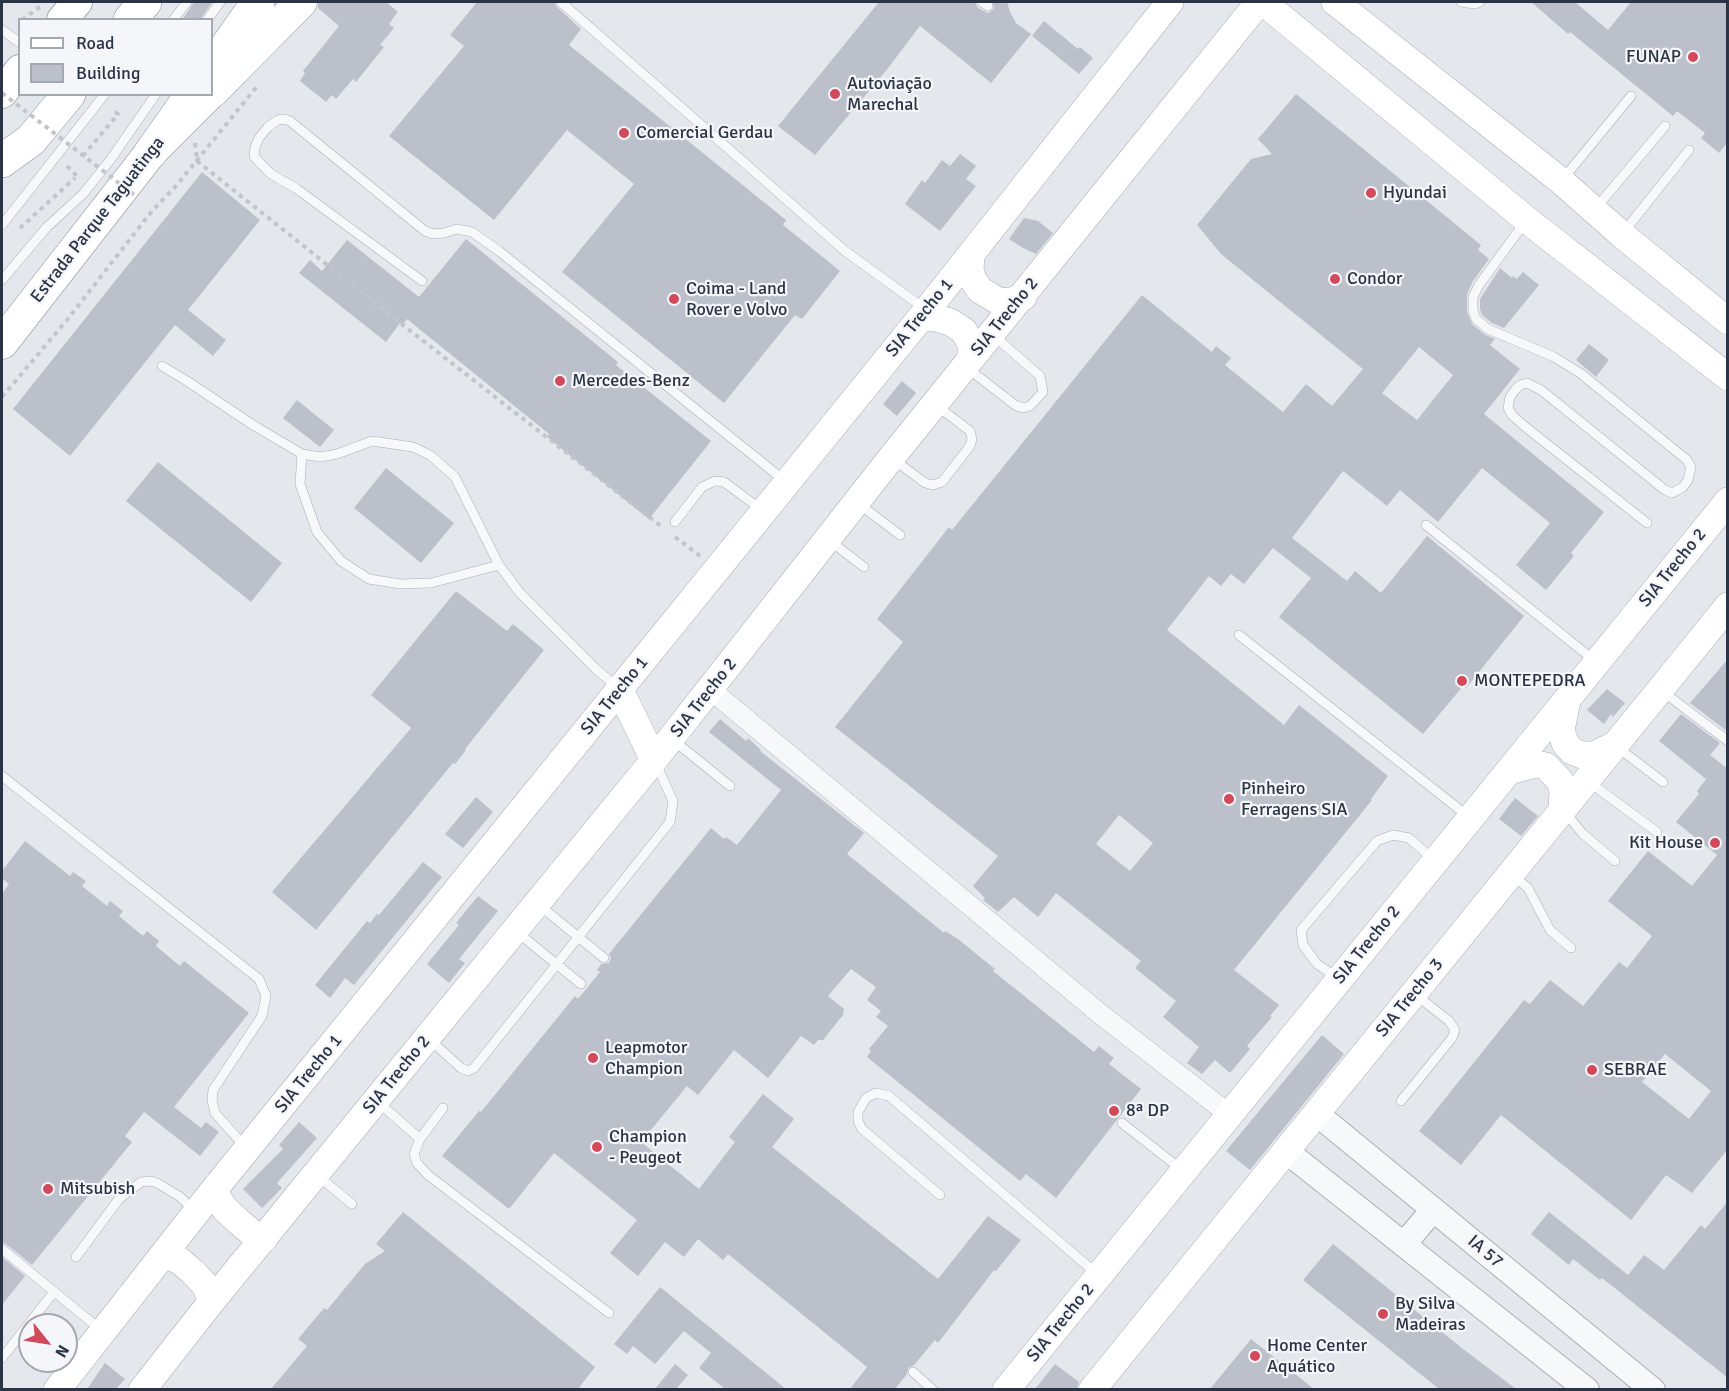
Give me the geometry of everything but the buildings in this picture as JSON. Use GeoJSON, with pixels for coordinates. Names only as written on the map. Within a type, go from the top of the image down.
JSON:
{"type":"FeatureCollection","features":[{"type":"Feature","properties":{"kind":"highway"},"geometry":{"type":"LineString","coordinates":[[132,18],[145,2]]}},
{"type":"Feature","properties":{"kind":"highway"},"geometry":{"type":"LineString","coordinates":[[213,66],[258,2]]}},
{"type":"Feature","properties":{"kind":"highway"},"geometry":{"type":"LineString","coordinates":[[213,90],[301,2]]}},
{"type":"Feature","properties":{"kind":"highway"},"geometry":{"type":"LineString","coordinates":[[2,177],[67,96]]}},
{"type":"Feature","properties":{"kind":"highway","name":"Estrada Parque Taguatinga"},"geometry":{"type":"LineString","coordinates":[[2,344],[151,152],[191,96]]}},
{"type":"Feature","properties":{"kind":"highway"},"geometry":{"type":"LineString","coordinates":[[151,152],[207,96]]}},
{"type":"Feature","properties":{"kind":"highway"},"geometry":{"type":"LineString","coordinates":[[2,161],[31,140]]}},
{"type":"Feature","properties":{"kind":"main road"},"geometry":{"type":"LineString","coordinates":[[64,18],[77,2]]}},
{"type":"Feature","properties":{"kind":"main road","name":"SIA Trecho 1"},"geometry":{"type":"LineString","coordinates":[[57,1389],[205,1202],[924,315],[1170,2]]}},
{"type":"Feature","properties":{"kind":"main road"},"geometry":{"type":"LineString","coordinates":[[1261,2],[1527,220],[1728,377]]}},
{"type":"Feature","properties":{"kind":"main road","name":"SIA Trecho 2"},"geometry":{"type":"LineString","coordinates":[[148,1387],[212,1301],[711,690],[891,458],[1023,297],[1085,216],[1261,2]]}},
{"type":"Feature","properties":{"kind":"main road"},"geometry":{"type":"LineString","coordinates":[[1335,2],[1561,181],[1621,234],[1728,321]]}},
{"type":"Feature","properties":{"kind":"main road"},"geometry":{"type":"LineString","coordinates":[[2,93],[18,73]]}},
{"type":"Feature","properties":{"kind":"main road"},"geometry":{"type":"LineString","coordinates":[[971,255],[970,269],[973,280],[980,290],[1000,302],[1023,297]]}},
{"type":"Feature","properties":{"kind":"main road"},"geometry":{"type":"LineString","coordinates":[[924,315],[950,322],[964,331],[971,344],[968,362]]}},
{"type":"Feature","properties":{"kind":"main road","name":"SIA Trecho 2"},"geometry":{"type":"LineString","coordinates":[[1006,1389],[1728,501]]}},
{"type":"Feature","properties":{"kind":"main road","name":"SIA Trecho 3"},"geometry":{"type":"LineString","coordinates":[[1092,1389],[1728,606]]}},
{"type":"Feature","properties":{"kind":"main road"},"geometry":{"type":"LineString","coordinates":[[620,690],[654,760]]}},
{"type":"Feature","properties":{"kind":"main road"},"geometry":{"type":"LineString","coordinates":[[1567,700],[1561,730],[1565,743],[1572,752],[1594,755],[1615,745]]}},
{"type":"Feature","properties":{"kind":"main road"},"geometry":{"type":"LineString","coordinates":[[1509,771],[1534,764],[1546,766],[1560,781],[1563,791],[1562,810]]}},
{"type":"Feature","properties":{"kind":"main road"},"geometry":{"type":"LineString","coordinates":[[205,1202],[225,1209],[252,1233],[264,1239]]}},
{"type":"Feature","properties":{"kind":"main road"},"geometry":{"type":"LineString","coordinates":[[165,1254],[180,1261],[193,1272],[205,1285],[212,1301]]}},
{"type":"Feature","properties":{"kind":"street"},"geometry":{"type":"LineString","coordinates":[[711,690],[1099,1013],[1230,1115]]}},
{"type":"Feature","properties":{"kind":"street","name":"IA 57"},"geometry":{"type":"LineString","coordinates":[[1317,1114],[1653,1389]]}},
{"type":"Feature","properties":{"kind":"street"},"geometry":{"type":"LineString","coordinates":[[1286,1150],[1587,1389]]}},
{"type":"Feature","properties":{"kind":"street"},"geometry":{"type":"LineString","coordinates":[[1404,1244],[1433,1210]]}},
{"type":"Feature","properties":{"kind":"lane"},"geometry":{"type":"LineString","coordinates":[[175,18],[187,2]]}},
{"type":"Feature","properties":{"kind":"lane"},"geometry":{"type":"LineString","coordinates":[[208,18],[220,2]]}},
{"type":"Feature","properties":{"kind":"lane"},"geometry":{"type":"LineString","coordinates":[[561,2],[844,251],[924,315]]}},
{"type":"Feature","properties":{"kind":"lane"},"geometry":{"type":"LineString","coordinates":[[1461,2],[1475,4],[1480,2]]}},
{"type":"Feature","properties":{"kind":"lane"},"geometry":{"type":"LineString","coordinates":[[2,30],[18,42]]}},
{"type":"Feature","properties":{"kind":"lane"},"geometry":{"type":"LineString","coordinates":[[2,225],[103,96]]}},
{"type":"Feature","properties":{"kind":"lane"},"geometry":{"type":"LineString","coordinates":[[2,280],[47,226],[83,194],[111,159],[155,96]]}},
{"type":"Feature","properties":{"kind":"lane"},"geometry":{"type":"LineString","coordinates":[[1561,181],[1631,96]]}},
{"type":"Feature","properties":{"kind":"lane"},"geometry":{"type":"LineString","coordinates":[[422,282],[297,189],[271,174],[260,163],[254,156],[255,147],[258,138],[268,127],[278,120],[290,121],[425,231],[433,234],[457,229],[465,230],[481,238],[787,483]]}},
{"type":"Feature","properties":{"kind":"lane"},"geometry":{"type":"LineString","coordinates":[[1594,210],[1665,126]]}},
{"type":"Feature","properties":{"kind":"lane"},"geometry":{"type":"LineString","coordinates":[[1621,234],[1689,150]]}},
{"type":"Feature","properties":{"kind":"lane"},"geometry":{"type":"LineString","coordinates":[[1527,220],[1479,285],[1473,297],[1476,319],[1488,329],[1554,357],[1580,373],[1687,460],[1691,467],[1688,480],[1683,487],[1672,493],[1665,490],[1534,386],[1527,383],[1520,385],[1510,397],[1508,408],[1523,425],[1647,523]]}},
{"type":"Feature","properties":{"kind":"lane"},"geometry":{"type":"LineString","coordinates":[[968,362],[1015,405],[1023,408],[1030,406],[1043,392],[1040,376],[992,334]]}},
{"type":"Feature","properties":{"kind":"lane"},"geometry":{"type":"LineString","coordinates":[[162,366],[244,420],[302,454],[320,457],[337,454],[372,441],[413,447],[430,455],[454,477],[500,565],[520,592],[597,670],[620,690]]}},
{"type":"Feature","properties":{"kind":"lane"},"geometry":{"type":"LineString","coordinates":[[891,458],[925,483],[933,485],[942,482],[970,446],[972,439],[970,431],[935,404]]}},
{"type":"Feature","properties":{"kind":"lane"},"geometry":{"type":"LineString","coordinates":[[302,454],[300,484],[317,532],[341,561],[369,579],[400,584],[431,583],[500,565]]}},
{"type":"Feature","properties":{"kind":"lane"},"geometry":{"type":"LineString","coordinates":[[675,522],[702,486],[715,481],[724,482],[764,512]]}},
{"type":"Feature","properties":{"kind":"lane"},"geometry":{"type":"LineString","coordinates":[[857,503],[900,535]]}},
{"type":"Feature","properties":{"kind":"lane"},"geometry":{"type":"LineString","coordinates":[[1426,525],[1597,662]]}},
{"type":"Feature","properties":{"kind":"lane"},"geometry":{"type":"LineString","coordinates":[[828,539],[864,567]]}},
{"type":"Feature","properties":{"kind":"lane"},"geometry":{"type":"LineString","coordinates":[[1239,635],[1471,818]]}},
{"type":"Feature","properties":{"kind":"lane"},"geometry":{"type":"LineString","coordinates":[[1660,690],[1728,741]]}},
{"type":"Feature","properties":{"kind":"lane"},"geometry":{"type":"LineString","coordinates":[[671,739],[730,786]]}},
{"type":"Feature","properties":{"kind":"lane"},"geometry":{"type":"LineString","coordinates":[[1615,745],[1663,782]]}},
{"type":"Feature","properties":{"kind":"lane"},"geometry":{"type":"LineString","coordinates":[[428,1038],[461,1068],[468,1071],[474,1068],[670,822],[674,801],[654,760]]}},
{"type":"Feature","properties":{"kind":"lane"},"geometry":{"type":"LineString","coordinates":[[2,776],[259,979],[266,996],[262,1016],[213,1090],[212,1100],[215,1113],[248,1150]]}},
{"type":"Feature","properties":{"kind":"lane"},"geometry":{"type":"LineString","coordinates":[[1587,780],[1657,832]]}},
{"type":"Feature","properties":{"kind":"lane"},"geometry":{"type":"LineString","coordinates":[[1562,810],[1582,833],[1615,861]]}},
{"type":"Feature","properties":{"kind":"lane"},"geometry":{"type":"LineString","coordinates":[[1340,979],[1317,964],[1303,945],[1301,930],[1377,842],[1394,835],[1409,838],[1436,861]]}},
{"type":"Feature","properties":{"kind":"lane"},"geometry":{"type":"LineString","coordinates":[[1510,873],[1528,888],[1550,930],[1571,948]]}},
{"type":"Feature","properties":{"kind":"lane"},"geometry":{"type":"LineString","coordinates":[[537,904],[604,958]]}},
{"type":"Feature","properties":{"kind":"lane"},"geometry":{"type":"LineString","coordinates":[[515,930],[581,984]]}},
{"type":"Feature","properties":{"kind":"lane"},"geometry":{"type":"LineString","coordinates":[[1401,1101],[1452,1038],[1455,1030],[1449,1021],[1414,993]]}},
{"type":"Feature","properties":{"kind":"lane"},"geometry":{"type":"LineString","coordinates":[[940,1195],[862,1129],[858,1121],[858,1112],[866,1098],[876,1093],[889,1096],[1099,1276]]}},
{"type":"Feature","properties":{"kind":"lane"},"geometry":{"type":"LineString","coordinates":[[376,1101],[420,1139]]}},
{"type":"Feature","properties":{"kind":"lane"},"geometry":{"type":"LineString","coordinates":[[443,1108],[420,1139],[414,1154],[417,1163],[428,1176],[609,1313]]}},
{"type":"Feature","properties":{"kind":"lane"},"geometry":{"type":"LineString","coordinates":[[1122,1123],[1184,1172]]}},
{"type":"Feature","properties":{"kind":"lane"},"geometry":{"type":"LineString","coordinates":[[316,1174],[352,1204]]}},
{"type":"Feature","properties":{"kind":"lane"},"geometry":{"type":"LineString","coordinates":[[76,1257],[119,1199],[141,1182],[151,1181],[179,1197],[205,1202]]}},
{"type":"Feature","properties":{"kind":"lane"},"geometry":{"type":"LineString","coordinates":[[2,1249],[103,1332]]}},
{"type":"Feature","properties":{"kind":"lane"},"geometry":{"type":"LineString","coordinates":[[2,1358],[54,1292]]}},
{"type":"Feature","properties":{"kind":"lane"},"geometry":{"type":"LineString","coordinates":[[914,1372],[933,1389]]}},
{"type":"Feature","properties":{"kind":"path"},"geometry":{"type":"LineString","coordinates":[[25,18],[46,2]]}},
{"type":"Feature","properties":{"kind":"path"},"geometry":{"type":"LineString","coordinates":[[2,93],[137,197]]}},
{"type":"Feature","properties":{"kind":"path"},"geometry":{"type":"LineString","coordinates":[[83,156],[100,136]]}},
{"type":"Feature","properties":{"kind":"path"},"geometry":{"type":"LineString","coordinates":[[14,233],[77,176],[92,159]]}},
{"type":"Feature","properties":{"kind":"path"},"geometry":{"type":"LineString","coordinates":[[2,397],[67,320],[152,211],[197,161],[717,570]]}},
{"type":"Feature","properties":{"kind":"path"},"geometry":{"type":"LineString","coordinates":[[63,162],[77,176]]}},
{"type":"Feature","properties":{"kind":"place","name":"FUNAP"},"geometry":{"type":"Point","coordinates":[1693,57]}},
{"type":"Feature","properties":{"kind":"place","name":"Autoviação Marechal"},"geometry":{"type":"Point","coordinates":[835,94]}},
{"type":"Feature","properties":{"kind":"place","name":"Comercial Gerdau"},"geometry":{"type":"Point","coordinates":[624,133]}},
{"type":"Feature","properties":{"kind":"place","name":"Hyundai"},"geometry":{"type":"Point","coordinates":[1371,193]}},
{"type":"Feature","properties":{"kind":"place","name":"Condor"},"geometry":{"type":"Point","coordinates":[1335,279]}},
{"type":"Feature","properties":{"kind":"place","name":"Coima - Land Rover e Volvo"},"geometry":{"type":"Point","coordinates":[674,299]}},
{"type":"Feature","properties":{"kind":"place","name":"Mercedes-Benz"},"geometry":{"type":"Point","coordinates":[560,381]}},
{"type":"Feature","properties":{"kind":"place","name":"MONTEPEDRA"},"geometry":{"type":"Point","coordinates":[1462,681]}},
{"type":"Feature","properties":{"kind":"place","name":"Pinheiro Ferragens SIA"},"geometry":{"type":"Point","coordinates":[1229,799]}},
{"type":"Feature","properties":{"kind":"place","name":"Kit House"},"geometry":{"type":"Point","coordinates":[1715,843]}},
{"type":"Feature","properties":{"kind":"place","name":"Leapmotor Champion"},"geometry":{"type":"Point","coordinates":[593,1058]}},
{"type":"Feature","properties":{"kind":"place","name":"SEBRAE"},"geometry":{"type":"Point","coordinates":[1592,1070]}},
{"type":"Feature","properties":{"kind":"place","name":"8ª DP"},"geometry":{"type":"Point","coordinates":[1114,1111]}},
{"type":"Feature","properties":{"kind":"place","name":"Champion - Peugeot"},"geometry":{"type":"Point","coordinates":[597,1147]}},
{"type":"Feature","properties":{"kind":"place","name":"Mitsubish"},"geometry":{"type":"Point","coordinates":[48,1189]}},
{"type":"Feature","properties":{"kind":"place","name":"By Silva Madeiras"},"geometry":{"type":"Point","coordinates":[1383,1314]}},
{"type":"Feature","properties":{"kind":"place","name":"Home Center Aquático"},"geometry":{"type":"Point","coordinates":[1255,1356]}}]}
